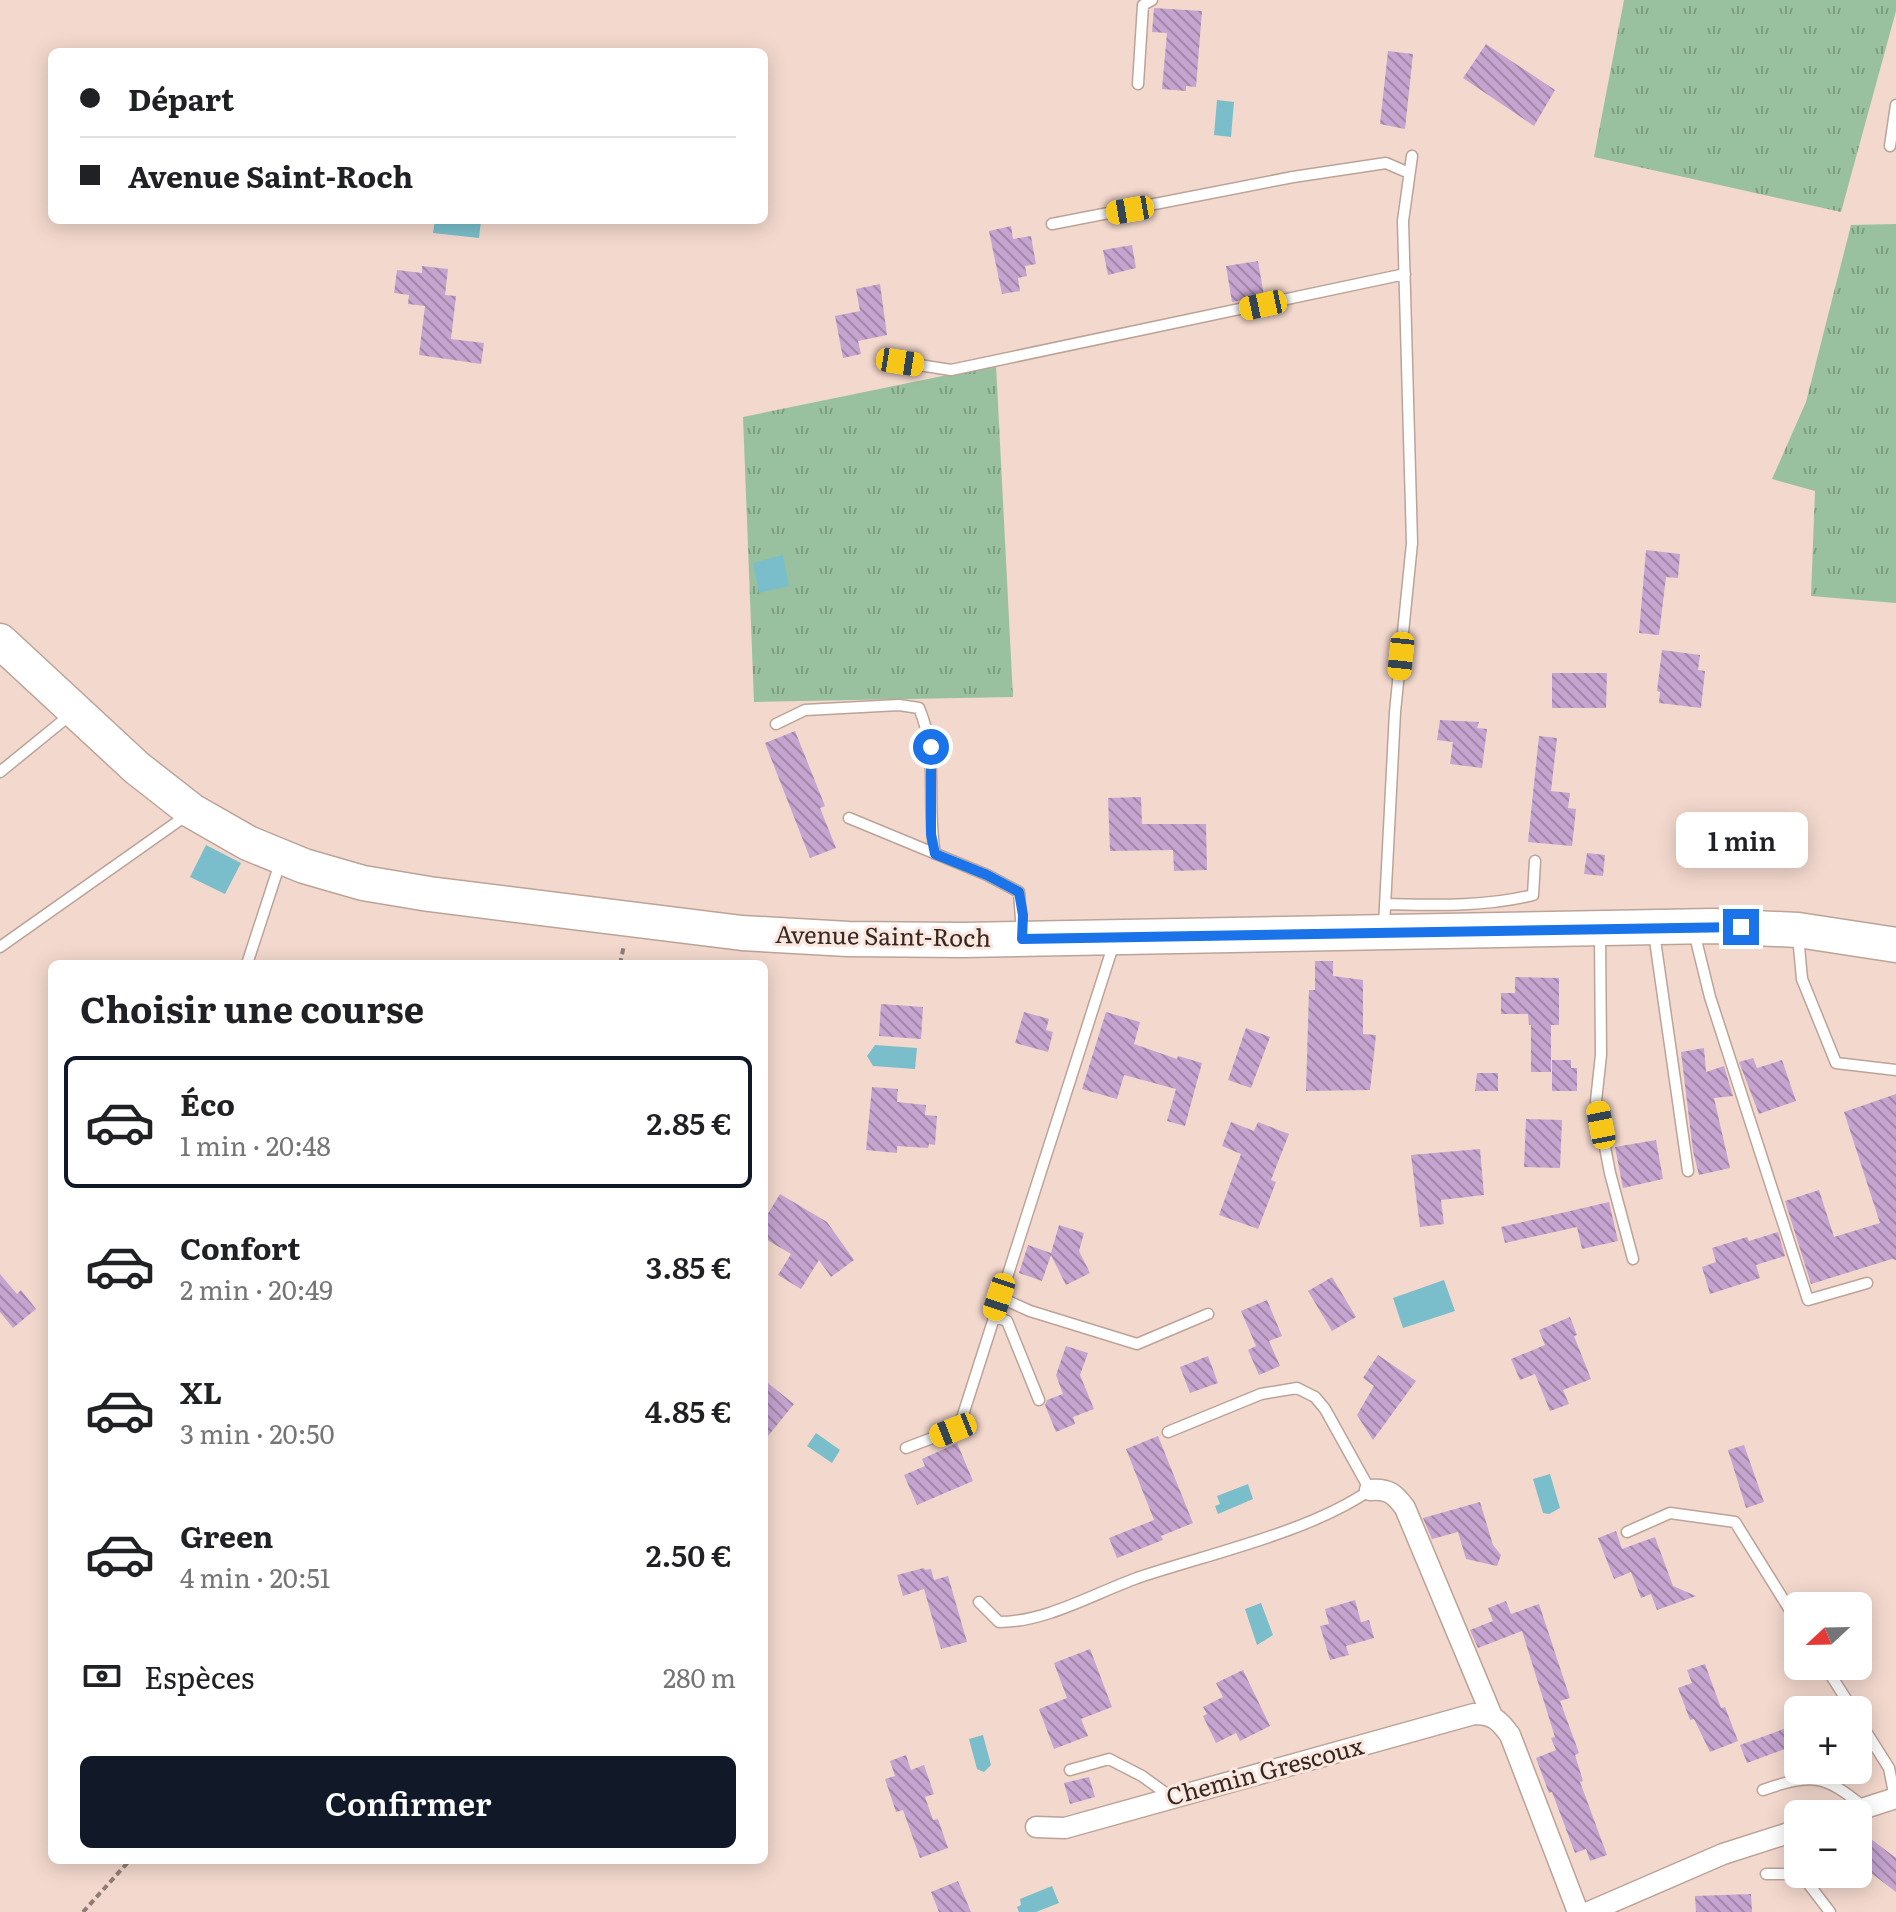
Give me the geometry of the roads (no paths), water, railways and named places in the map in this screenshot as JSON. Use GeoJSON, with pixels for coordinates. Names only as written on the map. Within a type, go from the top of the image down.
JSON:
{"type":"FeatureCollection","features":[{"type":"Feature","properties":{"kind":"main road","name":"Avenue Saint-Roch"},"geometry":{"type":"LineString","coordinates":[[0,641],[137,768],[192,811],[248,843],[282,857],[363,883],[416,892],[742,933],[848,939],[1116,937],[1384,918],[1599,928],[1692,926],[1798,930],[1896,945]]}},
{"type":"Feature","properties":{"kind":"street"},"geometry":{"type":"LineString","coordinates":[[1370,1490],[1383,1488],[1395,1495],[1405,1508],[1492,1716],[1500,1720],[1510,1735],[1578,1912]]}},
{"type":"Feature","properties":{"kind":"street","name":"Chemin Grescoux"},"geometry":{"type":"LineString","coordinates":[[1036,1827],[1065,1828],[1474,1714],[1492,1716]]}},
{"type":"Feature","properties":{"kind":"street"},"geometry":{"type":"LineString","coordinates":[[1872,1806],[1895,1798]]}},
{"type":"Feature","properties":{"kind":"street"},"geometry":{"type":"LineString","coordinates":[[1589,1912],[1627,1903],[1723,1854],[1784,1834]]}},
{"type":"Feature","properties":{"kind":"lane"},"geometry":{"type":"LineString","coordinates":[[1138,84],[1143,5],[1152,0]]}},
{"type":"Feature","properties":{"kind":"lane"},"geometry":{"type":"LineString","coordinates":[[1890,146],[1896,105]]}},
{"type":"Feature","properties":{"kind":"lane"},"geometry":{"type":"LineString","coordinates":[[1412,156],[1403,221],[1412,543],[1395,712],[1384,918],[1507,902],[1533,895],[1535,861]]}},
{"type":"Feature","properties":{"kind":"lane"},"geometry":{"type":"LineString","coordinates":[[1052,224],[1293,177],[1386,163],[1409,173]]}},
{"type":"Feature","properties":{"kind":"lane"},"geometry":{"type":"LineString","coordinates":[[900,362],[951,370],[1405,274]]}},
{"type":"Feature","properties":{"kind":"lane"},"geometry":{"type":"LineString","coordinates":[[776,724],[805,710],[899,705],[919,708],[931,747],[931,834],[935,854]]}},
{"type":"Feature","properties":{"kind":"lane"},"geometry":{"type":"LineString","coordinates":[[0,772],[73,711]]}},
{"type":"Feature","properties":{"kind":"lane"},"geometry":{"type":"LineString","coordinates":[[0,947],[174,827],[192,811]]}},
{"type":"Feature","properties":{"kind":"lane"},"geometry":{"type":"LineString","coordinates":[[849,818],[987,875],[1019,892],[1023,915],[1022,939]]}},
{"type":"Feature","properties":{"kind":"lane"},"geometry":{"type":"LineString","coordinates":[[248,960],[282,857]]}},
{"type":"Feature","properties":{"kind":"lane"},"geometry":{"type":"LineString","coordinates":[[1692,926],[1710,997],[1808,1300],[1867,1283]]}},
{"type":"Feature","properties":{"kind":"lane"},"geometry":{"type":"LineString","coordinates":[[1653,927],[1688,1171]]}},
{"type":"Feature","properties":{"kind":"lane"},"geometry":{"type":"LineString","coordinates":[[1599,928],[1601,1055],[1596,1101],[1610,1173],[1633,1259]]}},
{"type":"Feature","properties":{"kind":"lane"},"geometry":{"type":"LineString","coordinates":[[1798,930],[1802,979],[1836,1063],[1896,1070]]}},
{"type":"Feature","properties":{"kind":"lane"},"geometry":{"type":"LineString","coordinates":[[906,1448],[953,1430],[962,1418],[1116,937]]}},
{"type":"Feature","properties":{"kind":"lane"},"geometry":{"type":"LineString","coordinates":[[999,1297],[1030,1311],[1137,1344],[1208,1314]]}},
{"type":"Feature","properties":{"kind":"lane"},"geometry":{"type":"LineString","coordinates":[[993,1316],[1007,1321],[1039,1400]]}},
{"type":"Feature","properties":{"kind":"lane"},"geometry":{"type":"LineString","coordinates":[[979,1602],[999,1622],[1022,1622],[1136,1579],[1285,1530],[1354,1501],[1370,1490],[1325,1409],[1315,1397],[1297,1388],[1261,1394],[1168,1432]]}},
{"type":"Feature","properties":{"kind":"lane"},"geometry":{"type":"LineString","coordinates":[[1627,1532],[1670,1513],[1735,1522],[1784,1601]]}},
{"type":"Feature","properties":{"kind":"lane"},"geometry":{"type":"LineString","coordinates":[[1872,1741],[1889,1768],[1895,1798]]}},
{"type":"Feature","properties":{"kind":"lane"},"geometry":{"type":"LineString","coordinates":[[1070,1770],[1109,1759],[1142,1776],[1172,1798]]}},
{"type":"Feature","properties":{"kind":"lane"},"geometry":{"type":"LineString","coordinates":[[1763,1790],[1798,1778],[1819,1778],[1847,1793],[1850,1800]]}},
{"type":"Feature","properties":{"kind":"lane"},"geometry":{"type":"LineString","coordinates":[[1766,1874],[1784,1874]]}},
{"type":"Feature","properties":{"kind":"lane"},"geometry":{"type":"LineString","coordinates":[[1811,1888],[1830,1912]]}},
{"type":"Feature","properties":{"kind":"water"},"geometry":{"type":"Polygon","coordinates":[[[1217,100],[1234,102],[1231,137],[1214,135],[1217,100]]]}},
{"type":"Feature","properties":{"kind":"water"},"geometry":{"type":"Polygon","coordinates":[[[434,224],[481,224],[479,238],[433,233],[434,224]]]}},
{"type":"Feature","properties":{"kind":"water"},"geometry":{"type":"Polygon","coordinates":[[[783,555],[789,586],[759,593],[753,563],[783,555]]]}},
{"type":"Feature","properties":{"kind":"water"},"geometry":{"type":"Polygon","coordinates":[[[206,845],[241,863],[225,894],[190,877],[206,845]]]}},
{"type":"Feature","properties":{"kind":"water"},"geometry":{"type":"Polygon","coordinates":[[[875,1045],[917,1048],[915,1069],[873,1066],[867,1056],[875,1045]]]}},
{"type":"Feature","properties":{"kind":"water"},"geometry":{"type":"Polygon","coordinates":[[[1444,1280],[1455,1311],[1403,1328],[1393,1298],[1444,1280]]]}},
{"type":"Feature","properties":{"kind":"water"},"geometry":{"type":"Polygon","coordinates":[[[816,1433],[840,1450],[832,1463],[807,1446],[816,1433]]]}},
{"type":"Feature","properties":{"kind":"water"},"geometry":{"type":"Polygon","coordinates":[[[1550,1474],[1560,1508],[1549,1514],[1543,1513],[1533,1479],[1550,1474]]]}},
{"type":"Feature","properties":{"kind":"water"},"geometry":{"type":"Polygon","coordinates":[[[1248,1484],[1253,1499],[1218,1514],[1215,1506],[1220,1504],[1217,1496],[1248,1484]]]}},
{"type":"Feature","properties":{"kind":"water"},"geometry":{"type":"Polygon","coordinates":[[[1261,1603],[1273,1635],[1257,1645],[1245,1609],[1261,1603]]]}},
{"type":"Feature","properties":{"kind":"water"},"geometry":{"type":"Polygon","coordinates":[[[983,1735],[991,1765],[984,1772],[977,1769],[969,1739],[983,1735]]]}},
{"type":"Feature","properties":{"kind":"water"},"geometry":{"type":"Polygon","coordinates":[[[1052,1886],[1059,1903],[1036,1912],[1019,1912],[1020,1899],[1052,1886]]]}}]}
